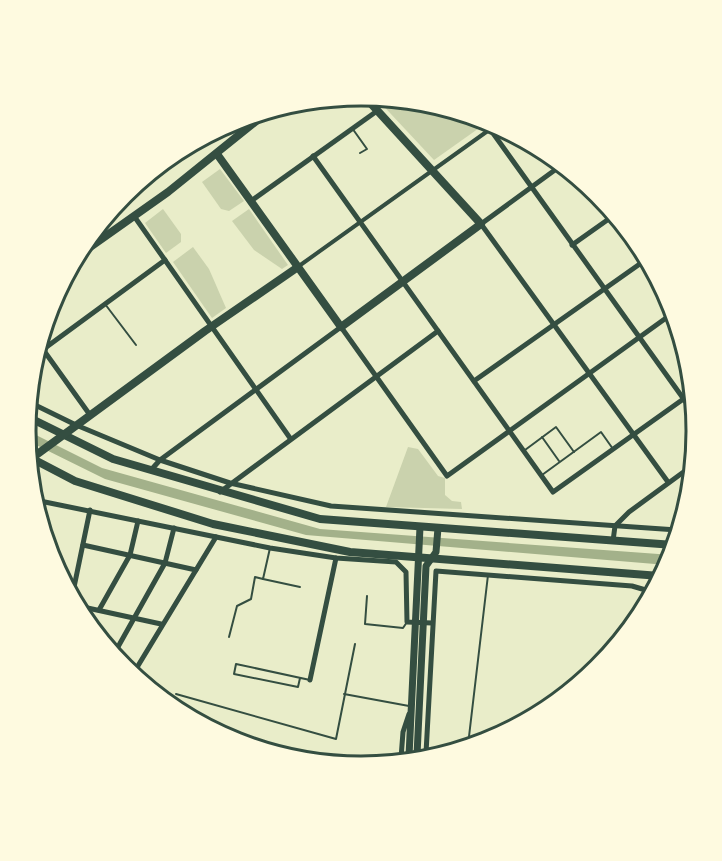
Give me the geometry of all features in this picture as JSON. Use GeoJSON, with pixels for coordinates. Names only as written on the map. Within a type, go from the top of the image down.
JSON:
{"type":"FeatureCollection","features":[{"type":"Feature","properties":{"kind":"main road"},"geometry":{"type":"LineString","coordinates":[[217,154],[341,327],[481,224],[373,106]]}},
{"type":"Feature","properties":{"kind":"main road"},"geometry":{"type":"LineString","coordinates":[[96,243],[217,154],[252,125]]}},
{"type":"Feature","properties":{"kind":"main road"},"geometry":{"type":"LineString","coordinates":[[37,454],[211,327],[298,267]]}},
{"type":"Feature","properties":{"kind":"main road"},"geometry":{"type":"LineString","coordinates":[[36,423],[58,438],[113,459],[220,492],[320,519],[438,531],[500,532],[665,544]]}},
{"type":"Feature","properties":{"kind":"main road"},"geometry":{"type":"LineString","coordinates":[[38,459],[75,482],[213,524],[308,546],[651,575]]}},
{"type":"Feature","properties":{"kind":"main road"},"geometry":{"type":"LineString","coordinates":[[409,752],[411,622],[420,529]]}},
{"type":"Feature","properties":{"kind":"main road"},"geometry":{"type":"LineString","coordinates":[[417,750],[426,566],[434,555],[438,531]]}},
{"type":"Feature","properties":{"kind":"street"},"geometry":{"type":"LineString","coordinates":[[251,201],[377,111]]}},
{"type":"Feature","properties":{"kind":"street"},"geometry":{"type":"LineString","coordinates":[[298,267],[487,131]]}},
{"type":"Feature","properties":{"kind":"street"},"geometry":{"type":"LineString","coordinates":[[313,156],[553,492],[684,399],[638,339],[493,134]]}},
{"type":"Feature","properties":{"kind":"street"},"geometry":{"type":"LineString","coordinates":[[555,170],[481,224],[668,482]]}},
{"type":"Feature","properties":{"kind":"street"},"geometry":{"type":"LineString","coordinates":[[134,216],[290,438]]}},
{"type":"Feature","properties":{"kind":"street"},"geometry":{"type":"LineString","coordinates":[[572,245],[608,220]]}},
{"type":"Feature","properties":{"kind":"street"},"geometry":{"type":"LineString","coordinates":[[47,345],[165,260]]}},
{"type":"Feature","properties":{"kind":"street"},"geometry":{"type":"LineString","coordinates":[[474,381],[640,264]]}},
{"type":"Feature","properties":{"kind":"street"},"geometry":{"type":"LineString","coordinates":[[151,470],[160,460],[341,327],[447,476],[666,318]]}},
{"type":"Feature","properties":{"kind":"street"},"geometry":{"type":"LineString","coordinates":[[220,492],[290,438],[438,331]]}},
{"type":"Feature","properties":{"kind":"street"},"geometry":{"type":"LineString","coordinates":[[45,353],[90,415]]}},
{"type":"Feature","properties":{"kind":"street"},"geometry":{"type":"LineString","coordinates":[[37,406],[160,460],[230,483],[331,506],[671,530]]}},
{"type":"Feature","properties":{"kind":"street"},"geometry":{"type":"LineString","coordinates":[[612,541],[615,526],[629,512],[683,472]]}},
{"type":"Feature","properties":{"kind":"street"},"geometry":{"type":"LineString","coordinates":[[44,502],[270,548],[336,558],[396,562],[403,567],[411,622],[432,624]]}},
{"type":"Feature","properties":{"kind":"street"},"geometry":{"type":"LineString","coordinates":[[75,583],[90,510]]}},
{"type":"Feature","properties":{"kind":"street"},"geometry":{"type":"LineString","coordinates":[[438,531],[440,515]]}},
{"type":"Feature","properties":{"kind":"street"},"geometry":{"type":"LineString","coordinates":[[500,532],[501,519]]}},
{"type":"Feature","properties":{"kind":"street"},"geometry":{"type":"LineString","coordinates":[[99,610],[130,555],[138,520]]}},
{"type":"Feature","properties":{"kind":"street"},"geometry":{"type":"LineString","coordinates":[[118,646],[165,563],[174,528]]}},
{"type":"Feature","properties":{"kind":"street"},"geometry":{"type":"LineString","coordinates":[[138,667],[161,624],[216,537]]}},
{"type":"Feature","properties":{"kind":"street"},"geometry":{"type":"LineString","coordinates":[[83,545],[196,570]]}},
{"type":"Feature","properties":{"kind":"street"},"geometry":{"type":"LineString","coordinates":[[310,680],[336,558]]}},
{"type":"Feature","properties":{"kind":"street"},"geometry":{"type":"LineString","coordinates":[[426,748],[436,571],[632,586],[644,589]]}},
{"type":"Feature","properties":{"kind":"street"},"geometry":{"type":"LineString","coordinates":[[89,608],[161,624]]}},
{"type":"Feature","properties":{"kind":"street"},"geometry":{"type":"LineString","coordinates":[[401,753],[403,732],[411,706]]}},
{"type":"Feature","properties":{"kind":"lane"},"geometry":{"type":"LineString","coordinates":[[352,128],[367,148],[360,153]]}},
{"type":"Feature","properties":{"kind":"lane"},"geometry":{"type":"LineString","coordinates":[[105,304],[136,345]]}},
{"type":"Feature","properties":{"kind":"lane"},"geometry":{"type":"LineString","coordinates":[[524,450],[556,427],[574,452]]}},
{"type":"Feature","properties":{"kind":"lane"},"geometry":{"type":"LineString","coordinates":[[542,475],[601,432],[614,449]]}},
{"type":"Feature","properties":{"kind":"lane"},"geometry":{"type":"LineString","coordinates":[[542,437],[560,462]]}},
{"type":"Feature","properties":{"kind":"lane"},"geometry":{"type":"LineString","coordinates":[[263,579],[270,548]]}},
{"type":"Feature","properties":{"kind":"lane"},"geometry":{"type":"LineString","coordinates":[[469,737],[488,575]]}},
{"type":"Feature","properties":{"kind":"lane"},"geometry":{"type":"LineString","coordinates":[[229,637],[237,606],[251,599],[255,578],[300,587]]}},
{"type":"Feature","properties":{"kind":"lane"},"geometry":{"type":"LineString","coordinates":[[366,596],[365,624],[403,628],[411,622]]}},
{"type":"Feature","properties":{"kind":"lane"},"geometry":{"type":"LineString","coordinates":[[176,694],[336,739],[355,644]]}},
{"type":"Feature","properties":{"kind":"lane"},"geometry":{"type":"LineString","coordinates":[[300,678],[298,687],[234,674],[236,664],[310,680]]}},
{"type":"Feature","properties":{"kind":"lane"},"geometry":{"type":"LineString","coordinates":[[344,694],[411,706]]}},
{"type":"Feature","properties":{"kind":"shaded area"},"geometry":{"type":"Polygon","coordinates":[[[384,106],[424,112],[479,128],[434,160],[384,106]]]}},
{"type":"Feature","properties":{"kind":"shaded area"},"geometry":{"type":"Polygon","coordinates":[[[220,169],[244,201],[229,211],[221,209],[202,182],[220,169]]]}},
{"type":"Feature","properties":{"kind":"shaded area"},"geometry":{"type":"Polygon","coordinates":[[[163,209],[181,234],[181,242],[166,253],[145,223],[163,209]]]}},
{"type":"Feature","properties":{"kind":"shaded area"},"geometry":{"type":"Polygon","coordinates":[[[249,209],[288,265],[282,269],[254,250],[232,221],[249,209]]]}},
{"type":"Feature","properties":{"kind":"shaded area"},"geometry":{"type":"Polygon","coordinates":[[[193,247],[209,269],[226,308],[212,318],[173,262],[193,247]]]}},
{"type":"Feature","properties":{"kind":"shaded area"},"geometry":{"type":"Polygon","coordinates":[[[36,435],[102,468],[320,529],[661,554],[657,564],[306,535],[105,479],[37,445],[36,435]]]}},
{"type":"Feature","properties":{"kind":"shaded area"},"geometry":{"type":"Polygon","coordinates":[[[408,447],[418,449],[438,476],[445,478],[445,495],[452,501],[461,502],[462,509],[386,507],[408,447]]]}}]}
